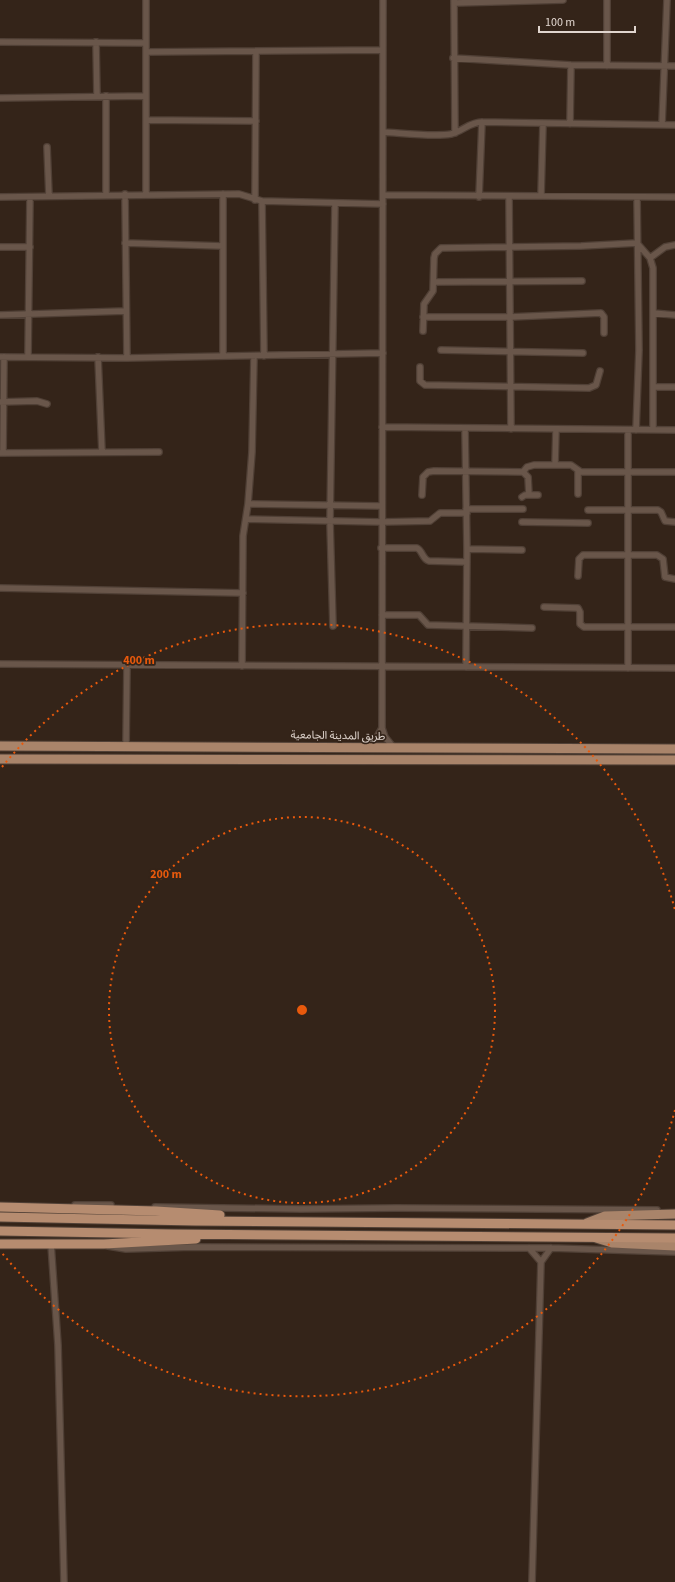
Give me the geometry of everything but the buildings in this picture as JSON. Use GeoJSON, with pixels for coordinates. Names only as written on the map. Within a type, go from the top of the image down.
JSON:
{"type":"FeatureCollection","features":[{"type":"Feature","properties":{"kind":"highway"},"geometry":{"type":"LineString","coordinates":[[0,1207],[170,1211],[251,1220]]}},
{"type":"Feature","properties":{"kind":"highway"},"geometry":{"type":"LineString","coordinates":[[0,1216],[195,1221],[251,1220],[675,1225]]}},
{"type":"Feature","properties":{"kind":"highway"},"geometry":{"type":"LineString","coordinates":[[0,1231],[675,1238]]}},
{"type":"Feature","properties":{"kind":"highway"},"geometry":{"type":"LineString","coordinates":[[0,1244],[104,1244],[197,1239],[208,1234]]}},
{"type":"Feature","properties":{"kind":"main road","name":"طريق المدينة الجامعية"},"geometry":{"type":"LineString","coordinates":[[0,746],[675,749]]}},
{"type":"Feature","properties":{"kind":"main road"},"geometry":{"type":"LineString","coordinates":[[0,759],[675,760]]}},
{"type":"Feature","properties":{"kind":"main road"},"geometry":{"type":"LineString","coordinates":[[587,1223],[605,1216],[675,1214]]}},
{"type":"Feature","properties":{"kind":"main road"},"geometry":{"type":"LineString","coordinates":[[593,1237],[612,1243],[675,1246]]}},
{"type":"Feature","properties":{"kind":"street"},"geometry":{"type":"LineString","coordinates":[[146,0],[146,194]]}},
{"type":"Feature","properties":{"kind":"street"},"geometry":{"type":"LineString","coordinates":[[383,0],[383,353],[381,506],[382,728],[388,741],[394,748]]}},
{"type":"Feature","properties":{"kind":"street"},"geometry":{"type":"LineString","coordinates":[[455,133],[453,58],[454,2],[563,0]]}},
{"type":"Feature","properties":{"kind":"street"},"geometry":{"type":"LineString","coordinates":[[607,0],[608,66]]}},
{"type":"Feature","properties":{"kind":"street"},"geometry":{"type":"LineString","coordinates":[[662,124],[666,66],[667,1],[675,2]]}},
{"type":"Feature","properties":{"kind":"street"},"geometry":{"type":"LineString","coordinates":[[0,42],[146,42]]}},
{"type":"Feature","properties":{"kind":"street"},"geometry":{"type":"LineString","coordinates":[[96,42],[97,96]]}},
{"type":"Feature","properties":{"kind":"street"},"geometry":{"type":"LineString","coordinates":[[146,52],[383,50]]}},
{"type":"Feature","properties":{"kind":"street"},"geometry":{"type":"LineString","coordinates":[[255,200],[256,51]]}},
{"type":"Feature","properties":{"kind":"street"},"geometry":{"type":"LineString","coordinates":[[453,58],[570,65],[675,66]]}},
{"type":"Feature","properties":{"kind":"street"},"geometry":{"type":"LineString","coordinates":[[570,65],[570,124]]}},
{"type":"Feature","properties":{"kind":"street"},"geometry":{"type":"LineString","coordinates":[[106,96],[106,195]]}},
{"type":"Feature","properties":{"kind":"street"},"geometry":{"type":"LineString","coordinates":[[0,98],[146,96]]}},
{"type":"Feature","properties":{"kind":"street"},"geometry":{"type":"LineString","coordinates":[[146,120],[256,121]]}},
{"type":"Feature","properties":{"kind":"street"},"geometry":{"type":"LineString","coordinates":[[383,132],[455,133],[473,123],[482,122],[675,125]]}},
{"type":"Feature","properties":{"kind":"street"},"geometry":{"type":"LineString","coordinates":[[479,197],[482,122]]}},
{"type":"Feature","properties":{"kind":"street"},"geometry":{"type":"LineString","coordinates":[[541,196],[544,124]]}},
{"type":"Feature","properties":{"kind":"street"},"geometry":{"type":"LineString","coordinates":[[47,147],[49,196]]}},
{"type":"Feature","properties":{"kind":"street"},"geometry":{"type":"LineString","coordinates":[[125,194],[127,358]]}},
{"type":"Feature","properties":{"kind":"street"},"geometry":{"type":"LineString","coordinates":[[0,197],[125,194],[243,194],[255,200],[262,201],[383,204]]}},
{"type":"Feature","properties":{"kind":"street"},"geometry":{"type":"LineString","coordinates":[[223,194],[223,356]]}},
{"type":"Feature","properties":{"kind":"street"},"geometry":{"type":"LineString","coordinates":[[383,195],[479,197],[675,197]]}},
{"type":"Feature","properties":{"kind":"street"},"geometry":{"type":"LineString","coordinates":[[28,357],[30,197]]}},
{"type":"Feature","properties":{"kind":"street"},"geometry":{"type":"LineString","coordinates":[[509,197],[511,429]]}},
{"type":"Feature","properties":{"kind":"street"},"geometry":{"type":"LineString","coordinates":[[636,430],[639,350],[637,197]]}},
{"type":"Feature","properties":{"kind":"street"},"geometry":{"type":"LineString","coordinates":[[262,201],[264,356]]}},
{"type":"Feature","properties":{"kind":"street"},"geometry":{"type":"LineString","coordinates":[[333,626],[330,505],[335,203]]}},
{"type":"Feature","properties":{"kind":"street"},"geometry":{"type":"LineString","coordinates":[[125,243],[223,246]]}},
{"type":"Feature","properties":{"kind":"street"},"geometry":{"type":"LineString","coordinates":[[423,331],[424,304],[433,291],[434,258],[441,248],[510,248],[637,243]]}},
{"type":"Feature","properties":{"kind":"street"},"geometry":{"type":"LineString","coordinates":[[637,243],[650,258],[653,268],[653,430]]}},
{"type":"Feature","properties":{"kind":"street"},"geometry":{"type":"LineString","coordinates":[[650,258],[665,248],[675,244]]}},
{"type":"Feature","properties":{"kind":"street"},"geometry":{"type":"LineString","coordinates":[[0,247],[30,248]]}},
{"type":"Feature","properties":{"kind":"street"},"geometry":{"type":"LineString","coordinates":[[434,282],[582,281]]}},
{"type":"Feature","properties":{"kind":"street"},"geometry":{"type":"LineString","coordinates":[[0,315],[126,311]]}},
{"type":"Feature","properties":{"kind":"street"},"geometry":{"type":"LineString","coordinates":[[653,313],[675,315]]}},
{"type":"Feature","properties":{"kind":"street"},"geometry":{"type":"LineString","coordinates":[[423,317],[510,317],[601,314],[604,317],[604,333]]}},
{"type":"Feature","properties":{"kind":"street"},"geometry":{"type":"LineString","coordinates":[[441,350],[583,352]]}},
{"type":"Feature","properties":{"kind":"street"},"geometry":{"type":"LineString","coordinates":[[160,452],[2,453],[2,357],[127,358],[383,353]]}},
{"type":"Feature","properties":{"kind":"street"},"geometry":{"type":"LineString","coordinates":[[242,666],[243,536],[248,504],[252,452],[254,356]]}},
{"type":"Feature","properties":{"kind":"street"},"geometry":{"type":"LineString","coordinates":[[98,357],[102,452]]}},
{"type":"Feature","properties":{"kind":"street"},"geometry":{"type":"LineString","coordinates":[[420,368],[420,381],[425,385],[511,387],[589,388],[596,385],[600,371]]}},
{"type":"Feature","properties":{"kind":"street"},"geometry":{"type":"LineString","coordinates":[[653,387],[675,387]]}},
{"type":"Feature","properties":{"kind":"street"},"geometry":{"type":"LineString","coordinates":[[2,402],[37,401],[47,404]]}},
{"type":"Feature","properties":{"kind":"street"},"geometry":{"type":"LineString","coordinates":[[382,427],[675,430]]}},
{"type":"Feature","properties":{"kind":"street"},"geometry":{"type":"LineString","coordinates":[[465,428],[467,511],[466,667]]}},
{"type":"Feature","properties":{"kind":"street"},"geometry":{"type":"LineString","coordinates":[[555,465],[556,429]]}},
{"type":"Feature","properties":{"kind":"street"},"geometry":{"type":"LineString","coordinates":[[628,430],[628,668]]}},
{"type":"Feature","properties":{"kind":"street"},"geometry":{"type":"LineString","coordinates":[[523,472],[530,465],[571,465],[578,471],[675,472]]}},
{"type":"Feature","properties":{"kind":"street"},"geometry":{"type":"LineString","coordinates":[[422,495],[422,481],[428,472],[466,471],[523,472],[528,477],[529,495]]}},
{"type":"Feature","properties":{"kind":"street"},"geometry":{"type":"LineString","coordinates":[[578,471],[578,494]]}},
{"type":"Feature","properties":{"kind":"street"},"geometry":{"type":"LineString","coordinates":[[522,497],[524,495],[538,495]]}},
{"type":"Feature","properties":{"kind":"street"},"geometry":{"type":"LineString","coordinates":[[248,504],[381,506]]}},
{"type":"Feature","properties":{"kind":"street"},"geometry":{"type":"LineString","coordinates":[[246,519],[330,522],[430,521],[440,513],[523,509]]}},
{"type":"Feature","properties":{"kind":"street"},"geometry":{"type":"LineString","coordinates":[[588,510],[659,510],[665,521],[675,522]]}},
{"type":"Feature","properties":{"kind":"street"},"geometry":{"type":"LineString","coordinates":[[522,522],[588,523]]}},
{"type":"Feature","properties":{"kind":"street"},"geometry":{"type":"LineString","coordinates":[[381,548],[417,548],[421,551],[424,558],[429,561],[466,562]]}},
{"type":"Feature","properties":{"kind":"street"},"geometry":{"type":"LineString","coordinates":[[467,549],[522,550]]}},
{"type":"Feature","properties":{"kind":"street"},"geometry":{"type":"LineString","coordinates":[[578,576],[579,559],[582,555],[628,555],[659,556],[664,561],[664,575],[667,578],[675,579]]}},
{"type":"Feature","properties":{"kind":"street"},"geometry":{"type":"LineString","coordinates":[[0,588],[243,593]]}},
{"type":"Feature","properties":{"kind":"street"},"geometry":{"type":"LineString","coordinates":[[544,607],[578,608],[580,612],[580,624],[584,627],[675,627]]}},
{"type":"Feature","properties":{"kind":"street"},"geometry":{"type":"LineString","coordinates":[[382,615],[419,615],[428,625],[532,628]]}},
{"type":"Feature","properties":{"kind":"street"},"geometry":{"type":"LineString","coordinates":[[0,664],[675,668]]}},
{"type":"Feature","properties":{"kind":"street"},"geometry":{"type":"LineString","coordinates":[[126,746],[127,665]]}},
{"type":"Feature","properties":{"kind":"street"},"geometry":{"type":"LineString","coordinates":[[364,748],[377,737],[382,728]]}},
{"type":"Feature","properties":{"kind":"street"},"geometry":{"type":"LineString","coordinates":[[62,1209],[79,1204],[245,1209],[675,1210]]}},
{"type":"Feature","properties":{"kind":"street"},"geometry":{"type":"LineString","coordinates":[[51,1244],[58,1345],[64,1582]]}},
{"type":"Feature","properties":{"kind":"street"},"geometry":{"type":"LineString","coordinates":[[104,1244],[126,1249],[193,1247],[551,1248],[675,1252]]}},
{"type":"Feature","properties":{"kind":"street"},"geometry":{"type":"LineString","coordinates":[[530,1248],[541,1262]]}},
{"type":"Feature","properties":{"kind":"street"},"geometry":{"type":"LineString","coordinates":[[532,1582],[541,1262],[551,1248]]}}]}
